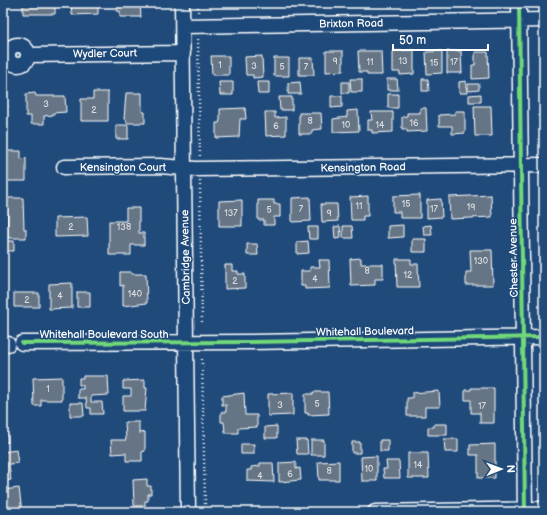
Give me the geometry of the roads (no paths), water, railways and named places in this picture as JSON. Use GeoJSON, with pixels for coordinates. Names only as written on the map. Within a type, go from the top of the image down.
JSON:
{"type":"FeatureCollection","features":[{"type":"Feature","properties":{"kind":"street","name":"Cambridge Avenue"},"geometry":{"type":"LineString","coordinates":[[182,3],[188,512]]}},
{"type":"Feature","properties":{"kind":"street","name":"Chester Avenue"},"geometry":{"type":"LineString","coordinates":[[519,3],[525,511]]}},
{"type":"Feature","properties":{"kind":"street","name":"Brixton Road"},"geometry":{"type":"LineString","coordinates":[[183,26],[544,20]]}},
{"type":"Feature","properties":{"kind":"street","name":"Wydler Court"},"geometry":{"type":"LineString","coordinates":[[28,54],[183,53]]}},
{"type":"Feature","properties":{"kind":"street","name":"Kensington Road"},"geometry":{"type":"LineString","coordinates":[[183,168],[544,165]]}},
{"type":"Feature","properties":{"kind":"street","name":"Kensington Court"},"geometry":{"type":"LineString","coordinates":[[64,167],[160,166],[183,168]]}},
{"type":"Feature","properties":{"kind":"street","name":"Whitehall Boulevard"},"geometry":{"type":"LineString","coordinates":[[187,342],[544,337]]}},
{"type":"Feature","properties":{"kind":"street","name":"Whitehall Boulevard South"},"geometry":{"type":"LineString","coordinates":[[22,343],[187,342]]}},
{"type":"Feature","properties":{"kind":"street"},"geometry":{"type":"LineString","coordinates":[[375,512],[525,511],[544,509]]}}]}
